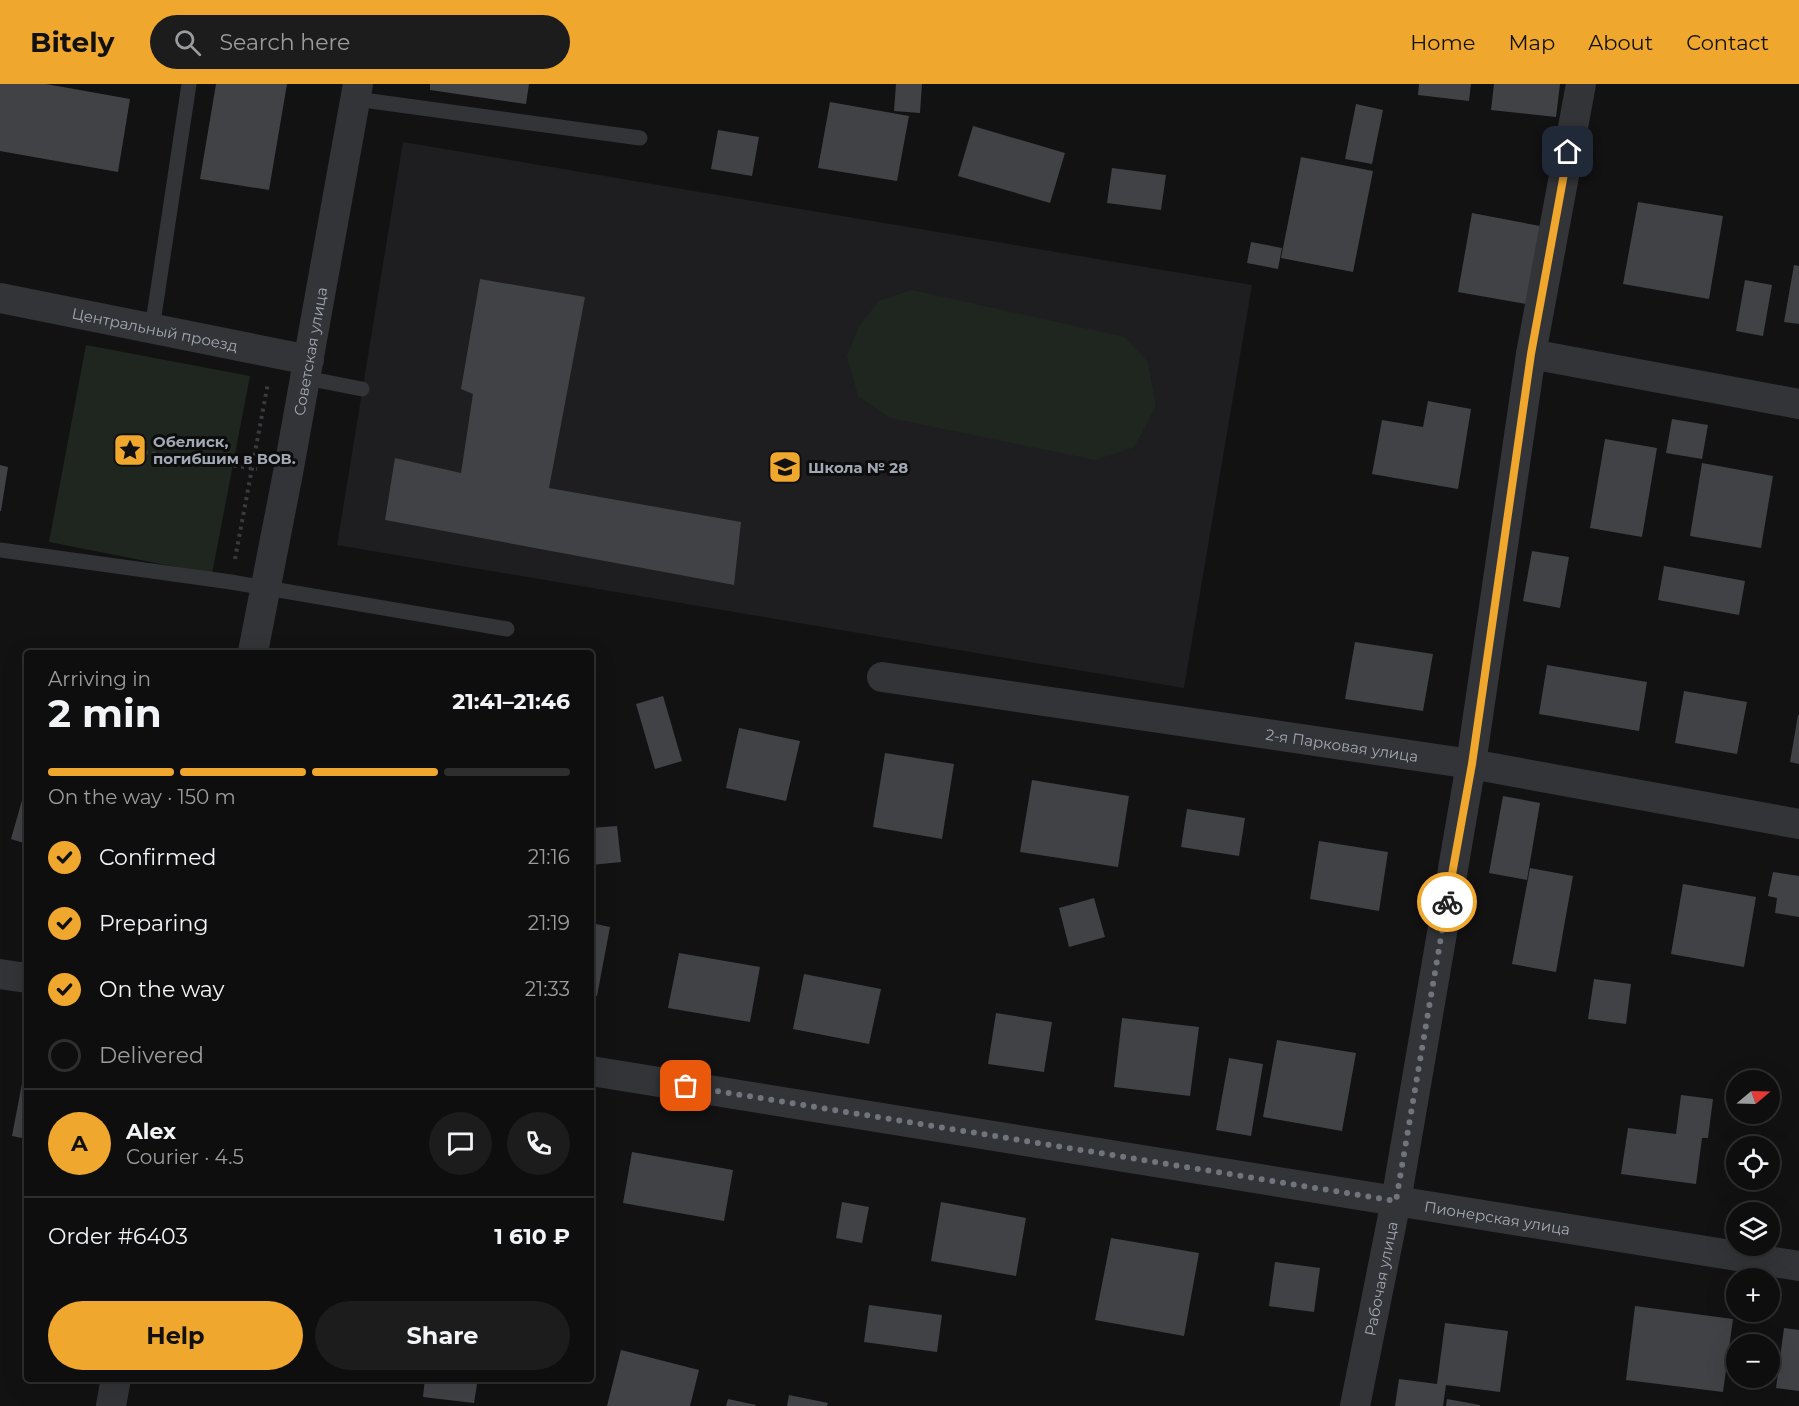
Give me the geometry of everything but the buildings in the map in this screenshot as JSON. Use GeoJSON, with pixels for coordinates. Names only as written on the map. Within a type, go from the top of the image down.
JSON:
{"type":"FeatureCollection","features":[{"type":"Feature","properties":{"kind":"street","name":"Рабочая улица"},"geometry":{"type":"LineString","coordinates":[[1355,1406],[1396,1201],[1472,764],[1531,354],[1581,84]]}},
{"type":"Feature","properties":{"kind":"street","name":"Советская улица"},"geometry":{"type":"LineString","coordinates":[[253,650],[357,91]]}},
{"type":"Feature","properties":{"kind":"street","name":"Центральный проезд"},"geometry":{"type":"LineString","coordinates":[[0,298],[274,353],[307,369]]}},
{"type":"Feature","properties":{"kind":"street"},"geometry":{"type":"LineString","coordinates":[[1531,354],[1799,404]]}},
{"type":"Feature","properties":{"kind":"street","name":"2-я Парковая улица"},"geometry":{"type":"LineString","coordinates":[[882,677],[1472,764],[1799,824]]}},
{"type":"Feature","properties":{"kind":"street"},"geometry":{"type":"LineString","coordinates":[[0,974],[24,978]]}},
{"type":"Feature","properties":{"kind":"street","name":"Пионерская улица"},"geometry":{"type":"LineString","coordinates":[[594,1071],[1799,1266]]}},
{"type":"Feature","properties":{"kind":"street"},"geometry":{"type":"LineString","coordinates":[[111,1406],[115,1382]]}},
{"type":"Feature","properties":{"kind":"lane"},"geometry":{"type":"LineString","coordinates":[[152,329],[189,84]]}},
{"type":"Feature","properties":{"kind":"lane"},"geometry":{"type":"LineString","coordinates":[[357,91],[640,138]]}},
{"type":"Feature","properties":{"kind":"lane"},"geometry":{"type":"LineString","coordinates":[[307,369],[362,389]]}},
{"type":"Feature","properties":{"kind":"lane"},"geometry":{"type":"LineString","coordinates":[[0,550],[231,582],[507,628]]}},
{"type":"Feature","properties":{"kind":"path"},"geometry":{"type":"LineString","coordinates":[[231,582],[274,353]]}},
{"type":"Feature","properties":{"kind":"shaded area","name":"Школа № 28"},"geometry":{"type":"Polygon","coordinates":[[[403,142],[1252,285],[1184,688],[337,545],[403,142]]]}},
{"type":"Feature","properties":{"kind":"shaded area"},"geometry":{"type":"Polygon","coordinates":[[[912,290],[1125,337],[1148,362],[1156,406],[1134,447],[1095,460],[890,418],[858,396],[847,356],[859,326],[879,301],[912,290]]]}},
{"type":"Feature","properties":{"kind":"shaded area"},"geometry":{"type":"Polygon","coordinates":[[[86,345],[250,376],[212,574],[49,542],[86,345]]]}},
{"type":"Feature","properties":{"kind":"way so far"},"geometry":{"type":"LineString","coordinates":[[686,1086],[1396,1201],[1447,902]]}},
{"type":"Feature","properties":{"kind":"place","name":"Обелиск, погибшим в ВОВ."},"geometry":{"type":"Point","coordinates":[130,450]}},
{"type":"Feature","properties":{"kind":"place","name":"Школа № 28"},"geometry":{"type":"Point","coordinates":[785,467]}},
{"type":"Feature","properties":{"kind":"route"},"geometry":{"type":"LineString","coordinates":[[1447,902],[1472,764],[1531,354],[1568,152]]}}]}
